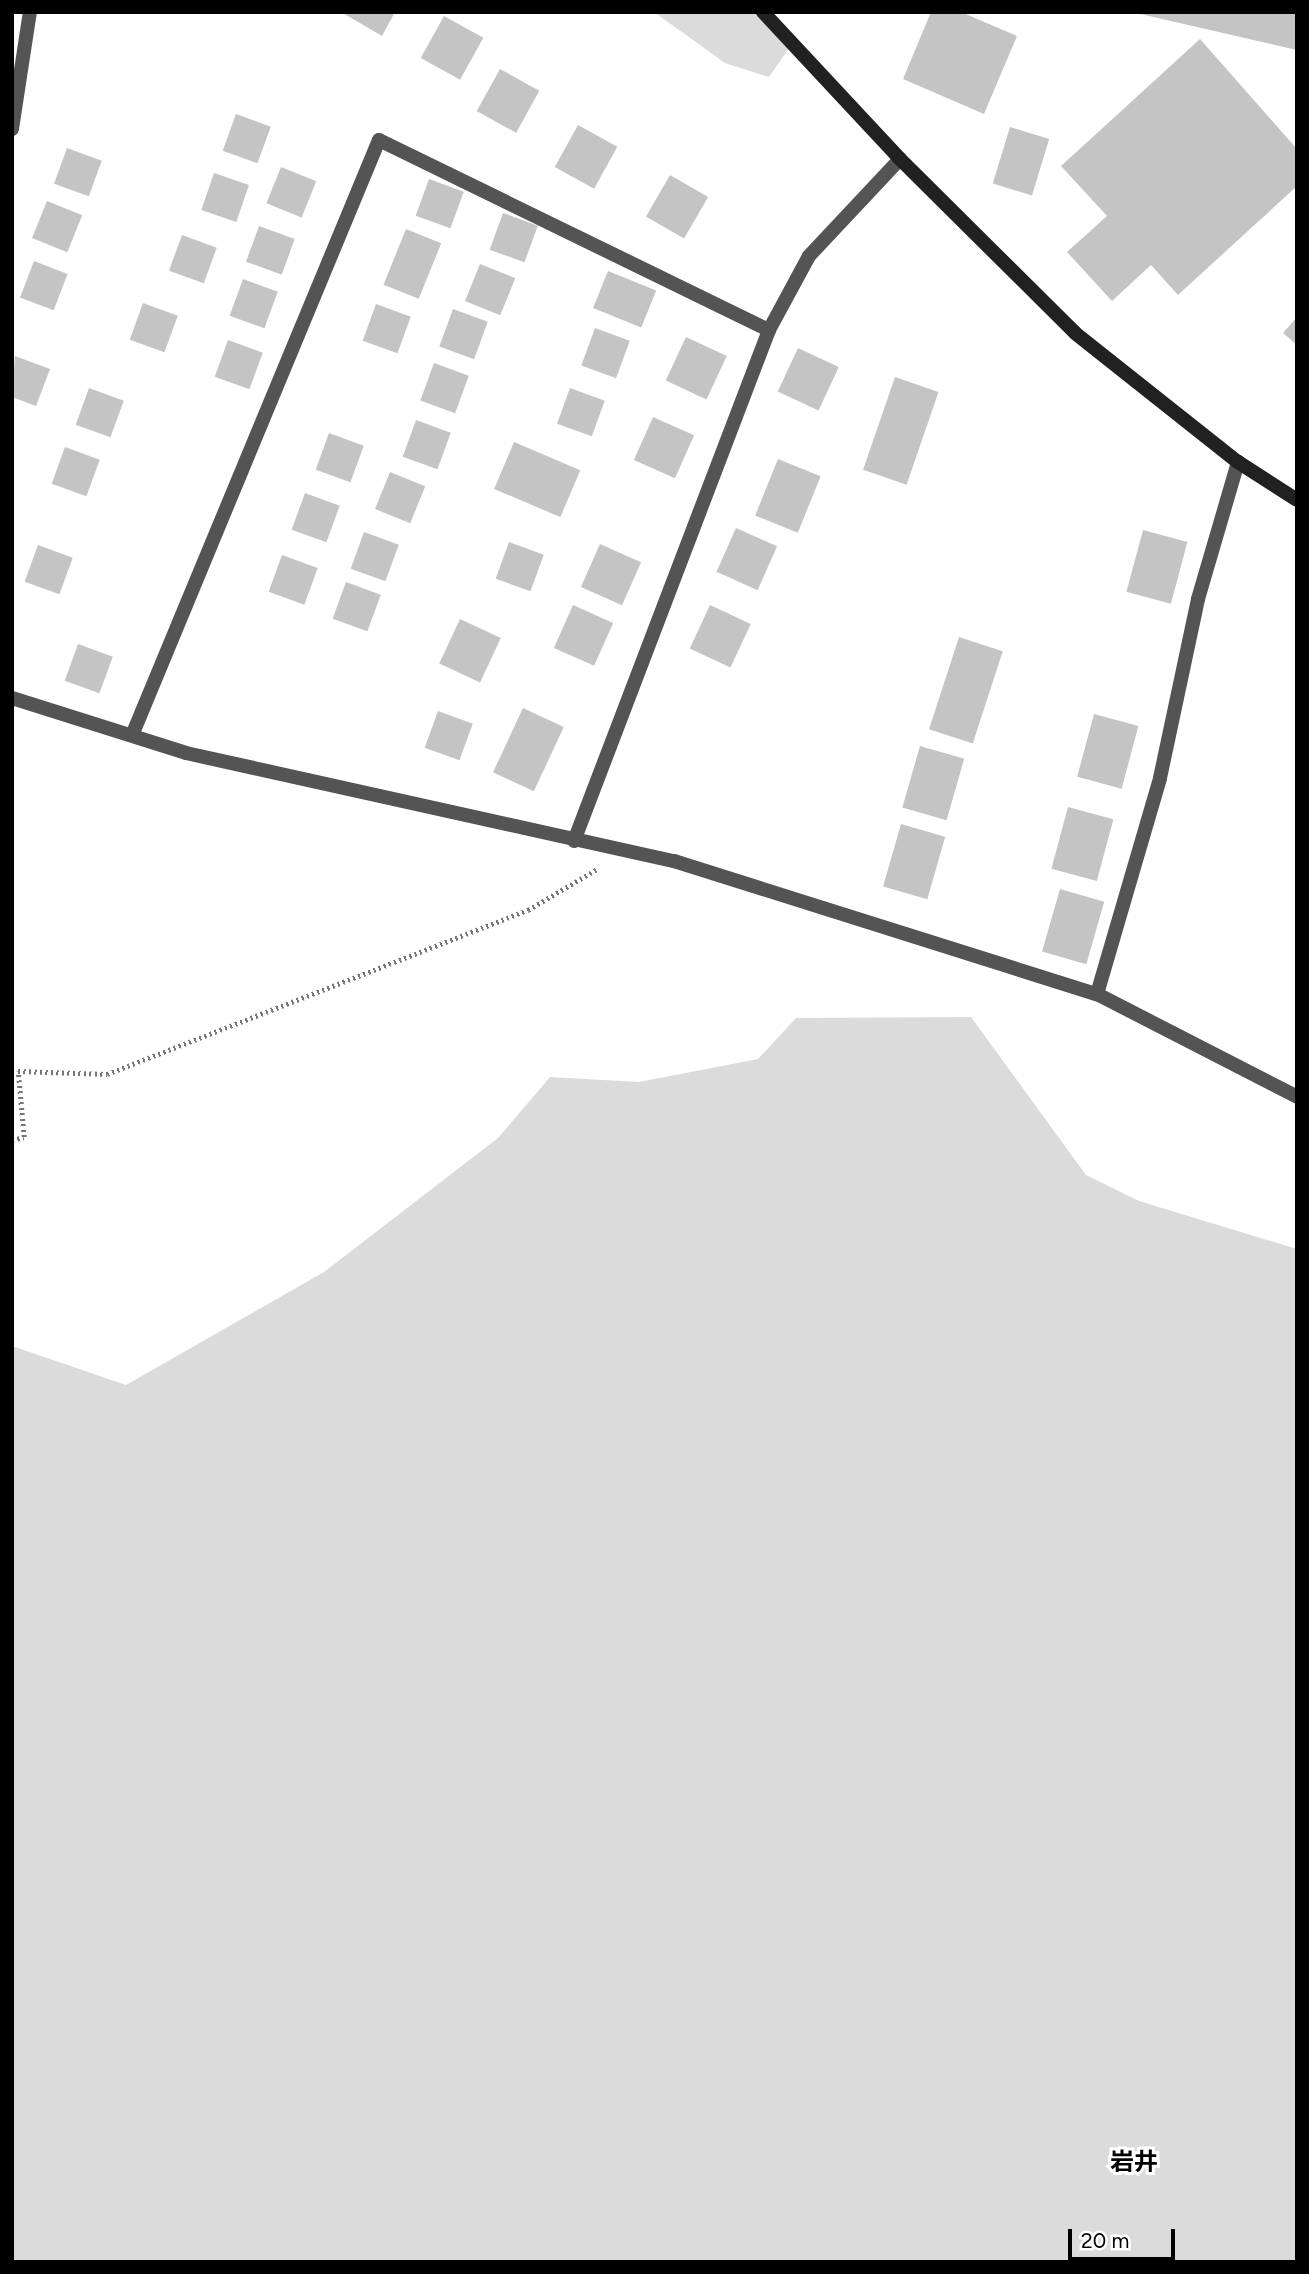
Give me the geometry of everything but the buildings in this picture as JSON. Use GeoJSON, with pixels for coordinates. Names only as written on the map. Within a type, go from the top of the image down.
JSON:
{"type":"FeatureCollection","features":[{"type":"Feature","properties":{"kind":"street"},"geometry":{"type":"LineString","coordinates":[[12,129],[30,12]]}},
{"type":"Feature","properties":{"kind":"street"},"geometry":{"type":"LineString","coordinates":[[763,12],[900,159],[1075,333],[1238,461],[1297,500]]}},
{"type":"Feature","properties":{"kind":"street"},"geometry":{"type":"LineString","coordinates":[[133,733],[379,140],[769,330]]}},
{"type":"Feature","properties":{"kind":"street"},"geometry":{"type":"LineString","coordinates":[[574,841],[769,330],[809,256],[900,159]]}},
{"type":"Feature","properties":{"kind":"street"},"geometry":{"type":"LineString","coordinates":[[1097,994],[1160,778],[1198,599],[1238,461]]}},
{"type":"Feature","properties":{"kind":"street"},"geometry":{"type":"LineString","coordinates":[[12,698],[133,733],[186,753],[628,851],[1097,994],[1297,1097]]}},
{"type":"Feature","properties":{"kind":"path"},"geometry":{"type":"LineString","coordinates":[[12,1140],[24,1137],[18,1072],[107,1074],[528,910],[628,851]]}},
{"type":"Feature","properties":{"kind":"shaded area"},"geometry":{"type":"Polygon","coordinates":[[[654,12],[763,12],[792,44],[769,77],[725,63],[654,12]]]}},
{"type":"Feature","properties":{"kind":"shaded area"},"geometry":{"type":"Polygon","coordinates":[[[971,1017],[1086,1175],[1139,1201],[1297,1249],[1297,2262],[12,2262],[12,1346],[126,1385],[324,1272],[498,1138],[550,1077],[639,1082],[758,1059],[796,1018],[971,1017]]]}},
{"type":"Feature","properties":{"kind":"district","name":"岩井"},"geometry":{"type":"Point","coordinates":[1134,2162]}}]}
